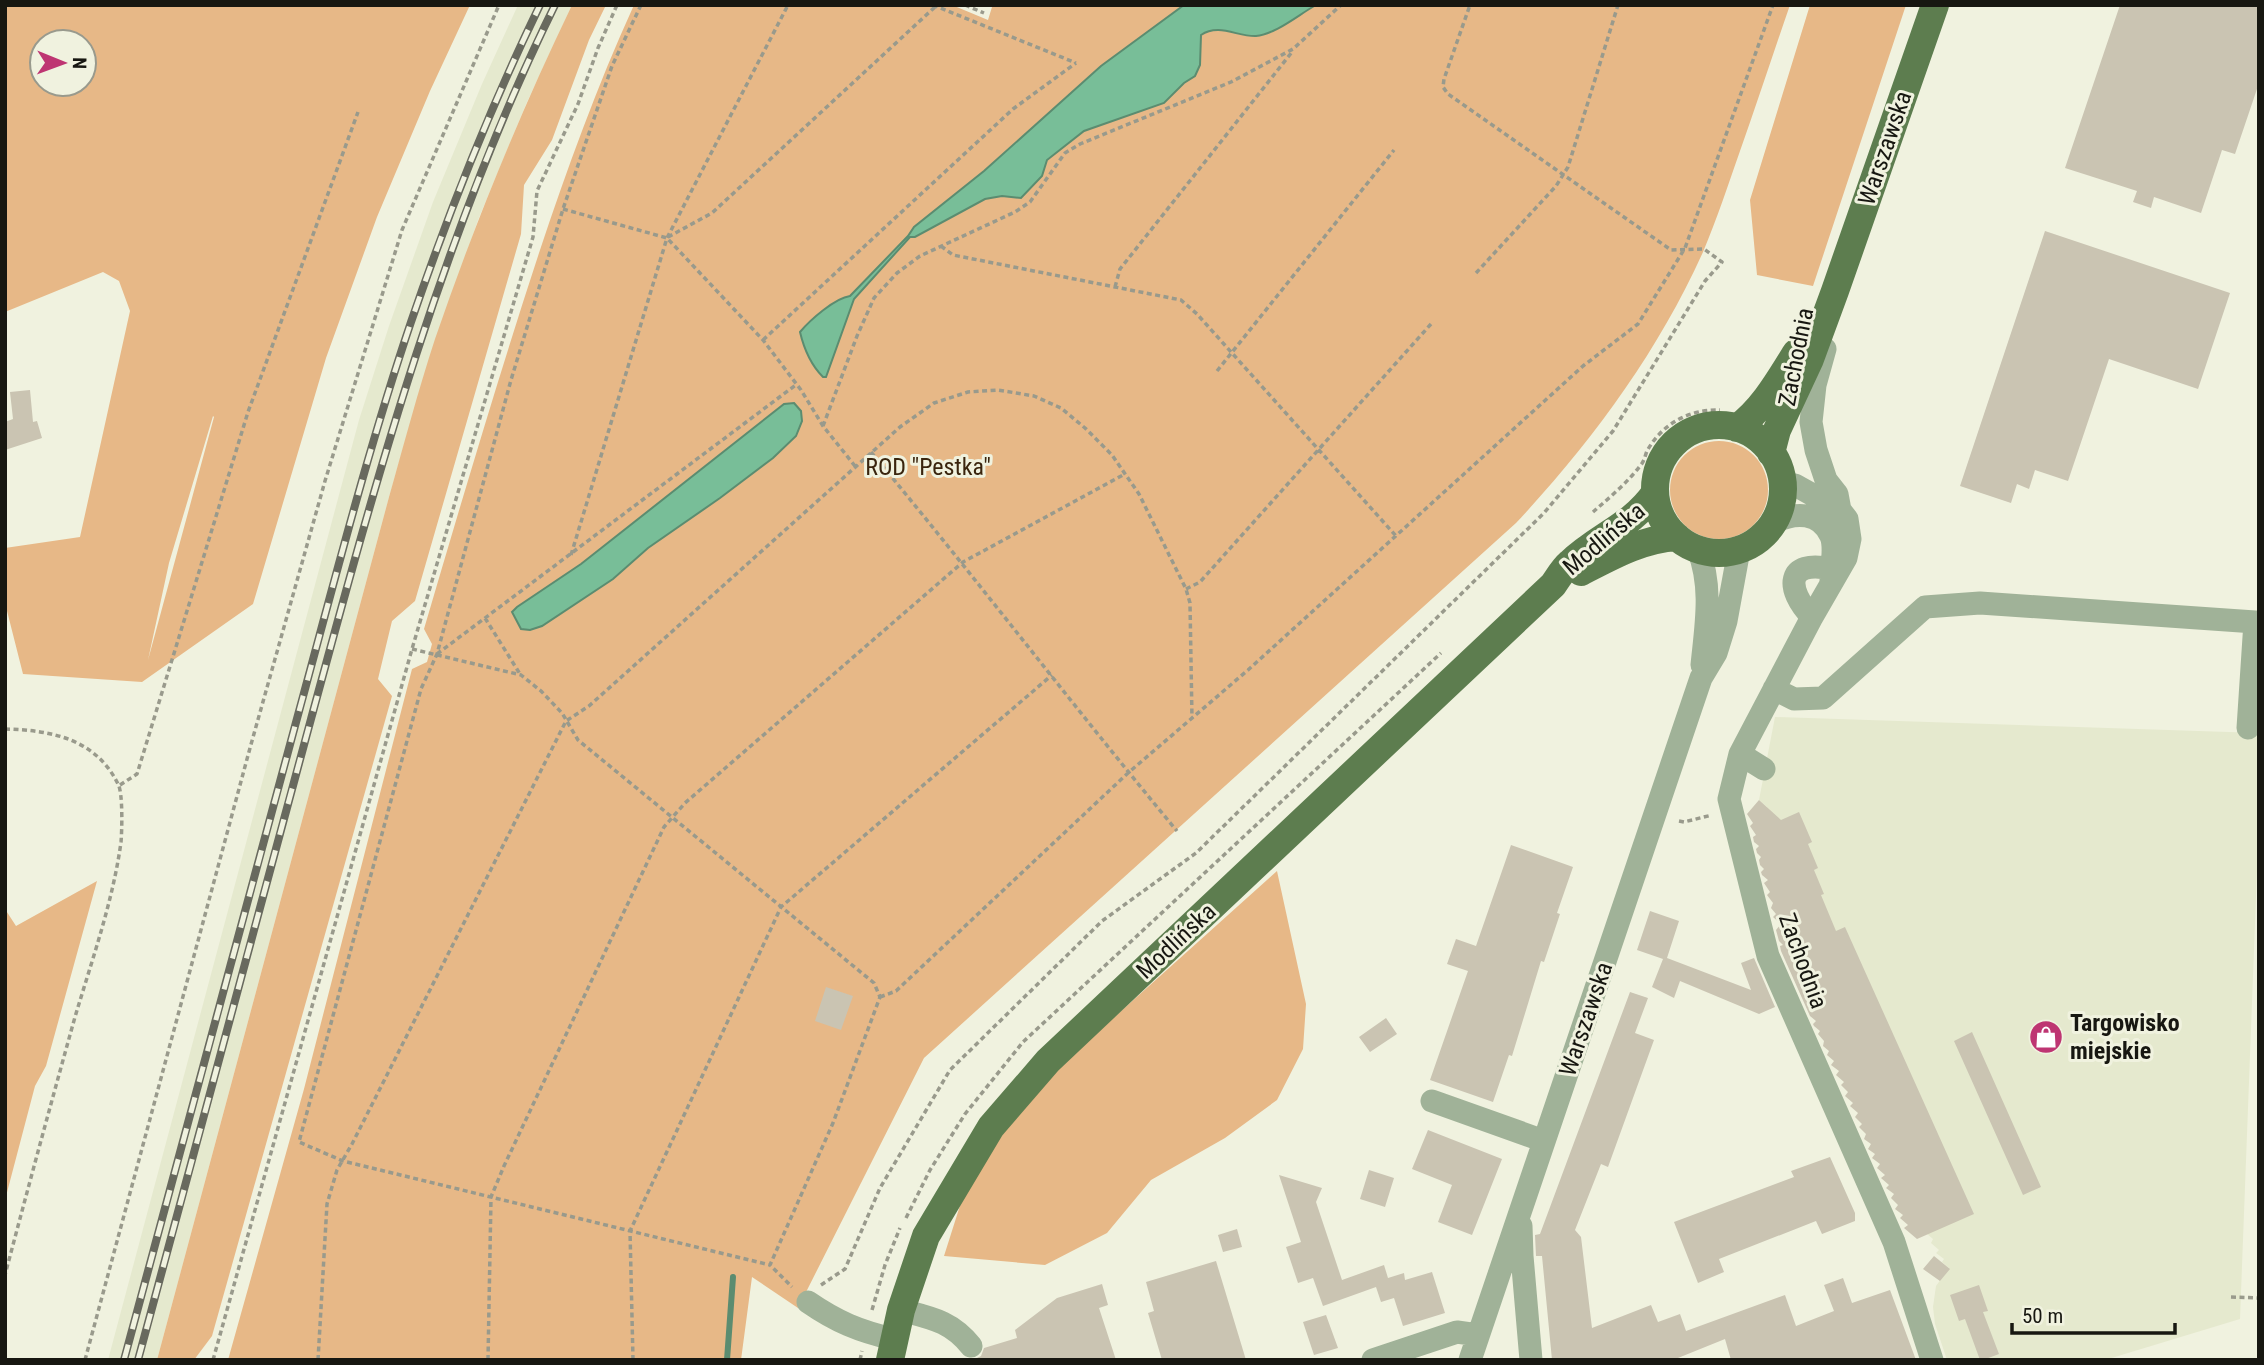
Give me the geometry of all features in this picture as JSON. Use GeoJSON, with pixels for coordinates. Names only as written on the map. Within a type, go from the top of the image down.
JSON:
{"type":"FeatureCollection","features":[{"type":"Feature","properties":{"kind":"main road","name":"Warszawska"},"geometry":{"type":"LineString","coordinates":[[1771,453],[1777,430],[1810,359],[1835,291],[1935,5]]}},
{"type":"Feature","properties":{"kind":"main road","name":"Warszawska"},"geometry":{"type":"LineString","coordinates":[[1731,419],[1751,418],[1835,291]]}},
{"type":"Feature","properties":{"kind":"main road"},"geometry":{"type":"LineString","coordinates":[[1731,419],[1760,440],[1771,453],[1779,467],[1783,483],[1782,501],[1774,522],[1754,543],[1722,554],[1687,543],[1666,524],[1658,509],[1657,477],[1662,461],[1671,447],[1683,436],[1731,419]]}},
{"type":"Feature","properties":{"kind":"main road","name":"Modlińska"},"geometry":{"type":"LineString","coordinates":[[892,1349],[901,1310],[926,1236],[991,1127],[1048,1060],[1553,585],[1569,564],[1627,523],[1644,509],[1656,493]]}},
{"type":"Feature","properties":{"kind":"main road","name":"Modlińska"},"geometry":{"type":"LineString","coordinates":[[1553,585],[1637,545],[1660,538],[1687,543]]}},
{"type":"Feature","properties":{"kind":"street","name":"Zachodnia"},"geometry":{"type":"LineString","coordinates":[[1835,291],[1825,354],[1815,384],[1811,422],[1816,450],[1826,480],[1837,494],[1840,510],[1847,519],[1850,540],[1846,558],[1831,576],[1740,754],[1729,799],[1768,956],[1894,1242],[1932,1360]]}},
{"type":"Feature","properties":{"kind":"street"},"geometry":{"type":"LineString","coordinates":[[1783,483],[1795,485],[1840,510]]}},
{"type":"Feature","properties":{"kind":"street","name":"Zachodnia"},"geometry":{"type":"LineString","coordinates":[[1774,522],[1788,515],[1804,515],[1820,520],[1832,537],[1831,576]]}},
{"type":"Feature","properties":{"kind":"street","name":"Warszawska"},"geometry":{"type":"LineString","coordinates":[[1687,543],[1704,564],[1708,584],[1701,678]]}},
{"type":"Feature","properties":{"kind":"street","name":"Warszawska"},"geometry":{"type":"LineString","coordinates":[[1470,1360],[1701,678],[1716,653],[1726,621],[1739,550]]}},
{"type":"Feature","properties":{"kind":"street"},"geometry":{"type":"LineString","coordinates":[[1812,617],[1796,597],[1793,587],[1795,579],[1800,570],[1807,566],[1831,576]]}},
{"type":"Feature","properties":{"kind":"street"},"geometry":{"type":"LineString","coordinates":[[1774,689],[1794,699],[1823,698],[1925,607],[1980,603],[2255,622],[2248,728]]}},
{"type":"Feature","properties":{"kind":"street"},"geometry":{"type":"LineString","coordinates":[[1740,754],[1764,769]]}},
{"type":"Feature","properties":{"kind":"street"},"geometry":{"type":"LineString","coordinates":[[1432,1101],[1544,1141]]}},
{"type":"Feature","properties":{"kind":"street"},"geometry":{"type":"LineString","coordinates":[[1521,1209],[1530,1351]]}},
{"type":"Feature","properties":{"kind":"street"},"geometry":{"type":"LineString","coordinates":[[801,1296],[832,1319],[861,1331],[892,1349]]}},
{"type":"Feature","properties":{"kind":"street"},"geometry":{"type":"LineString","coordinates":[[1490,1299],[1517,1311],[1530,1351]]}},
{"type":"Feature","properties":{"kind":"street"},"geometry":{"type":"LineString","coordinates":[[901,1310],[939,1321],[960,1332],[971,1346]]}},
{"type":"Feature","properties":{"kind":"street"},"geometry":{"type":"LineString","coordinates":[[1373,1360],[1457,1332],[1478,1335]]}},
{"type":"Feature","properties":{"kind":"path"},"geometry":{"type":"LineString","coordinates":[[85,1360],[325,481],[402,230],[499,5]]}},
{"type":"Feature","properties":{"kind":"path"},"geometry":{"type":"LineString","coordinates":[[213,1360],[412,649],[533,237],[537,191],[578,104],[617,5]]}},
{"type":"Feature","properties":{"kind":"path"},"geometry":{"type":"LineString","coordinates":[[641,5],[612,66],[563,209],[511,380],[437,654],[421,689],[299,1142],[343,1161],[770,1265],[801,1296],[845,1269],[880,1188],[950,1070],[1102,921],[1196,853],[1544,513],[1613,431],[1705,281],[1722,262],[1704,249],[1671,250],[1448,93],[1443,87],[1444,79],[1470,5]]}},
{"type":"Feature","properties":{"kind":"path"},"geometry":{"type":"LineString","coordinates":[[571,555],[667,237],[788,5]]}},
{"type":"Feature","properties":{"kind":"path"},"geometry":{"type":"LineString","coordinates":[[965,5],[984,13]]}},
{"type":"Feature","properties":{"kind":"path"},"geometry":{"type":"LineString","coordinates":[[1115,287],[1120,270],[1271,81],[1293,49],[1341,5]]}},
{"type":"Feature","properties":{"kind":"path"},"geometry":{"type":"LineString","coordinates":[[1476,273],[1556,186],[1568,167],[1618,5]]}},
{"type":"Feature","properties":{"kind":"path"},"geometry":{"type":"LineString","coordinates":[[880,997],[896,991],[1128,773],[1192,719],[1583,366],[1638,324],[1685,248],[1773,5]]}},
{"type":"Feature","properties":{"kind":"path"},"geometry":{"type":"LineString","coordinates":[[667,237],[712,213],[935,6],[1076,63],[1013,109],[763,340]]}},
{"type":"Feature","properties":{"kind":"path"},"geometry":{"type":"LineString","coordinates":[[823,426],[874,298],[897,273],[920,256],[1015,212],[1030,202],[1065,153],[1080,144],[1231,82],[1293,49]]}},
{"type":"Feature","properties":{"kind":"path"},"geometry":{"type":"LineString","coordinates":[[120,785],[137,774],[248,412],[358,112]]}},
{"type":"Feature","properties":{"kind":"path"},"geometry":{"type":"LineString","coordinates":[[1217,372],[1394,150]]}},
{"type":"Feature","properties":{"kind":"path"},"geometry":{"type":"LineString","coordinates":[[563,209],[667,237],[763,340],[797,384],[823,426],[855,466]]}},
{"type":"Feature","properties":{"kind":"path"},"geometry":{"type":"LineString","coordinates":[[941,246],[953,255],[1181,300],[1232,352],[1396,536]]}},
{"type":"Feature","properties":{"kind":"path"},"geometry":{"type":"LineString","coordinates":[[1186,589],[1200,582],[1431,324]]}},
{"type":"Feature","properties":{"kind":"path"},"geometry":{"type":"LineString","coordinates":[[437,654],[797,384]]}},
{"type":"Feature","properties":{"kind":"path"},"geometry":{"type":"LineString","coordinates":[[318,1360],[327,1204],[337,1170],[566,721],[589,706],[900,427],[934,403],[968,392],[998,390],[1034,396],[1061,408],[1112,455],[1139,494],[1186,589],[1190,603],[1192,719]]}},
{"type":"Feature","properties":{"kind":"path"},"geometry":{"type":"LineString","coordinates":[[1642,464],[1647,451],[1660,433],[1681,417],[1699,412],[1731,419]]}},
{"type":"Feature","properties":{"kind":"path"},"geometry":{"type":"LineString","coordinates":[[871,452],[963,562],[1128,773],[1177,831]]}},
{"type":"Feature","properties":{"kind":"path"},"geometry":{"type":"LineString","coordinates":[[488,1360],[491,1197],[664,827],[685,803],[963,562],[1124,475]]}},
{"type":"Feature","properties":{"kind":"path"},"geometry":{"type":"LineString","coordinates":[[485,618],[521,676],[541,691],[578,740],[874,983],[880,997],[833,1123],[770,1265]]}},
{"type":"Feature","properties":{"kind":"path"},"geometry":{"type":"LineString","coordinates":[[412,649],[521,676]]}},
{"type":"Feature","properties":{"kind":"path"},"geometry":{"type":"LineString","coordinates":[[633,1360],[630,1231],[780,907],[1052,676]]}},
{"type":"Feature","properties":{"kind":"path"},"geometry":{"type":"LineString","coordinates":[[5,729],[27,729],[61,735],[96,752],[120,785],[121,840],[107,907],[5,1275]]}},
{"type":"Feature","properties":{"kind":"path"},"geometry":{"type":"LineString","coordinates":[[1679,821],[1711,815]]}},
{"type":"Feature","properties":{"kind":"path"},"geometry":{"type":"LineString","coordinates":[[2231,1297],[2259,1298]]}},
{"type":"Feature","properties":{"kind":"shaded area"},"geometry":{"type":"Polygon","coordinates":[[[518,5],[572,5],[527,102],[478,220],[424,376],[157,1360],[108,1360],[359,420],[433,202],[518,5]]]}},
{"type":"Feature","properties":{"kind":"shaded area"},"geometry":{"type":"Polygon","coordinates":[[[1184,5],[1316,5],[1264,35],[1249,36],[1215,30],[1201,35],[1200,65],[1195,76],[1164,103],[1084,131],[1047,160],[1042,176],[1021,198],[1002,196],[985,199],[915,237],[910,237],[854,299],[826,377],[823,377],[814,367],[806,350],[800,332],[804,327],[830,305],[850,296],[914,227],[984,171],[1101,66],[1184,5]]]}},
{"type":"Feature","properties":{"kind":"shaded area"},"geometry":{"type":"Polygon","coordinates":[[[794,403],[801,411],[802,421],[796,436],[773,458],[648,548],[613,579],[542,626],[530,630],[521,629],[512,612],[517,607],[581,564],[784,404],[794,403]]]}},
{"type":"Feature","properties":{"kind":"shaded area","name":"Targowisko miejskie"},"geometry":{"type":"Polygon","coordinates":[[[1775,717],[2259,733],[2259,818],[2240,1319],[2105,1360],[1947,1360],[1935,1324],[1933,1307],[1936,1286],[1949,1268],[1942,1262],[1944,1259],[1936,1253],[1939,1250],[1931,1243],[1933,1239],[1926,1233],[1763,812],[1767,807],[1759,800],[1775,717]]]}},
{"type":"Feature","properties":{"kind":"green space"},"geometry":{"type":"Polygon","coordinates":[[[5,5],[470,5],[377,217],[326,358],[253,604],[142,682],[23,674],[5,603],[5,548],[80,537],[130,311],[119,281],[103,272],[5,312],[5,5]],[[214,417],[169,563],[148,660],[214,417]]]}},
{"type":"Feature","properties":{"kind":"green space"},"geometry":{"type":"Polygon","coordinates":[[[572,5],[606,5],[589,40],[552,140],[524,185],[521,234],[415,601],[392,621],[378,679],[392,696],[212,1336],[194,1360],[157,1360],[389,497],[429,359],[450,296],[499,170],[572,5]]]}},
{"type":"Feature","properties":{"kind":"green space","name":"ROD \"Pestka\""},"geometry":{"type":"Polygon","coordinates":[[[634,5],[952,5],[988,20],[992,7],[990,5],[1790,5],[1703,252],[1644,361],[1571,461],[1516,523],[924,1058],[798,1308],[752,1277],[741,1360],[228,1360],[304,1089],[412,669],[427,662],[432,644],[424,629],[466,488],[560,190],[634,5]]]}},
{"type":"Feature","properties":{"kind":"green space"},"geometry":{"type":"Polygon","coordinates":[[[1810,5],[1906,5],[1813,286],[1757,275],[1750,200],[1810,5]]]}},
{"type":"Feature","properties":{"kind":"green space"},"geometry":{"type":"Polygon","coordinates":[[[1719,441],[1738,445],[1754,455],[1764,471],[1768,490],[1764,509],[1754,525],[1738,535],[1719,539],[1700,535],[1684,525],[1674,509],[1670,490],[1674,471],[1684,455],[1700,445],[1719,441]]]}},
{"type":"Feature","properties":{"kind":"green space"},"geometry":{"type":"Polygon","coordinates":[[[1277,871],[1306,1004],[1303,1049],[1277,1100],[1225,1138],[1151,1180],[1107,1233],[1045,1265],[944,1256],[964,1193],[999,1131],[1051,1074],[1277,871]]]}},
{"type":"Feature","properties":{"kind":"green space"},"geometry":{"type":"Polygon","coordinates":[[[97,881],[46,1066],[35,1086],[5,1200],[5,909],[16,926],[97,881]]]}},
{"type":"Feature","properties":{"kind":"building"},"geometry":{"type":"Polygon","coordinates":[[[2120,5],[2259,5],[2259,83],[2235,154],[2222,150],[2201,213],[2154,197],[2151,208],[2133,202],[2137,191],[2065,168],[2120,5]]]}},
{"type":"Feature","properties":{"kind":"building"},"geometry":{"type":"Polygon","coordinates":[[[2045,231],[2230,293],[2198,389],[2109,359],[2068,481],[2035,470],[2029,489],[2017,484],[2011,503],[1960,486],[2045,231]]]}},
{"type":"Feature","properties":{"kind":"building"},"geometry":{"type":"Polygon","coordinates":[[[30,390],[33,422],[37,421],[42,438],[5,450],[5,422],[13,419],[10,392],[30,390]]]}},
{"type":"Feature","properties":{"kind":"building"},"geometry":{"type":"Polygon","coordinates":[[[1759,800],[1781,820],[1799,812],[1812,842],[1808,844],[1818,868],[1814,870],[1824,894],[1821,895],[1836,931],[1845,927],[1974,1214],[1917,1239],[1904,1228],[1908,1225],[1900,1218],[1903,1215],[1895,1209],[1898,1205],[1891,1198],[1894,1194],[1886,1188],[1889,1185],[1881,1178],[1885,1175],[1877,1168],[1880,1164],[1872,1158],[1875,1154],[1868,1149],[1871,1144],[1864,1139],[1866,1134],[1859,1127],[1862,1124],[1855,1117],[1858,1113],[1850,1106],[1853,1103],[1845,1096],[1848,1092],[1841,1085],[1844,1082],[1836,1075],[1839,1071],[1831,1065],[1834,1061],[1827,1055],[1829,1051],[1823,1046],[1824,1041],[1818,1034],[1820,1031],[1813,1024],[1816,1021],[1810,1016],[1781,951],[1780,946],[1783,945],[1776,930],[1781,924],[1773,917],[1776,914],[1771,908],[1773,903],[1767,895],[1770,892],[1764,883],[1768,880],[1761,872],[1764,869],[1760,865],[1761,857],[1756,849],[1759,846],[1754,842],[1753,837],[1756,835],[1750,826],[1753,823],[1747,814],[1759,800]]]}},
{"type":"Feature","properties":{"kind":"building"},"geometry":{"type":"Polygon","coordinates":[[[1511,845],[1573,867],[1512,1056],[1509,1055],[1493,1102],[1430,1080],[1468,971],[1447,964],[1456,939],[1476,946],[1511,845]]]}},
{"type":"Feature","properties":{"kind":"building"},"geometry":{"type":"Polygon","coordinates":[[[1650,911],[1679,921],[1667,958],[1751,990],[1741,963],[1754,958],[1775,1007],[1759,1014],[1680,981],[1674,998],[1652,987],[1663,959],[1637,950],[1650,911]]]}},
{"type":"Feature","properties":{"kind":"building"},"geometry":{"type":"Polygon","coordinates":[[[826,987],[853,996],[841,1030],[815,1021],[826,987]]]}},
{"type":"Feature","properties":{"kind":"building"},"geometry":{"type":"Polygon","coordinates":[[[1630,992],[1648,998],[1635,1033],[1654,1040],[1608,1167],[1601,1164],[1575,1230],[1581,1237],[1592,1328],[1651,1305],[1658,1322],[1680,1314],[1686,1331],[1785,1295],[1796,1326],[1834,1311],[1824,1285],[1843,1278],[1852,1303],[1890,1290],[1916,1360],[1731,1360],[1725,1339],[1673,1360],[1552,1360],[1542,1256],[1536,1256],[1535,1235],[1540,1234],[1630,992]]]}},
{"type":"Feature","properties":{"kind":"building"},"geometry":{"type":"Polygon","coordinates":[[[1386,1018],[1397,1034],[1370,1052],[1359,1037],[1386,1018]]]}},
{"type":"Feature","properties":{"kind":"building"},"geometry":{"type":"Polygon","coordinates":[[[1972,1032],[2041,1187],[2023,1195],[1954,1041],[1972,1032]]]}},
{"type":"Feature","properties":{"kind":"building"},"geometry":{"type":"Polygon","coordinates":[[[1428,1130],[1502,1159],[1472,1235],[1438,1222],[1452,1185],[1412,1169],[1428,1130]]]}},
{"type":"Feature","properties":{"kind":"building"},"geometry":{"type":"Polygon","coordinates":[[[1830,1157],[1855,1213],[1855,1221],[1822,1234],[1816,1221],[1719,1259],[1724,1272],[1698,1283],[1674,1222],[1794,1177],[1791,1171],[1830,1157]]]}},
{"type":"Feature","properties":{"kind":"building"},"geometry":{"type":"Polygon","coordinates":[[[1369,1170],[1394,1178],[1385,1207],[1360,1199],[1369,1170]]]}},
{"type":"Feature","properties":{"kind":"building"},"geometry":{"type":"Polygon","coordinates":[[[1279,1175],[1322,1188],[1316,1202],[1342,1280],[1384,1265],[1388,1278],[1404,1273],[1405,1280],[1432,1272],[1445,1313],[1403,1326],[1394,1298],[1381,1302],[1376,1287],[1323,1306],[1313,1278],[1298,1283],[1286,1247],[1301,1242],[1279,1175]]]}},
{"type":"Feature","properties":{"kind":"building"},"geometry":{"type":"Polygon","coordinates":[[[1237,1229],[1242,1247],[1223,1252],[1218,1235],[1237,1229]]]}},
{"type":"Feature","properties":{"kind":"building"},"geometry":{"type":"Polygon","coordinates":[[[1934,1256],[1950,1269],[1940,1281],[1923,1269],[1934,1256]]]}},
{"type":"Feature","properties":{"kind":"building"},"geometry":{"type":"Polygon","coordinates":[[[1216,1261],[1246,1360],[1162,1360],[1148,1313],[1154,1311],[1146,1282],[1216,1261]]]}},
{"type":"Feature","properties":{"kind":"building"},"geometry":{"type":"Polygon","coordinates":[[[1102,1284],[1108,1305],[1099,1308],[1116,1360],[973,1360],[981,1356],[984,1348],[1017,1338],[1015,1330],[1057,1298],[1102,1284]]]}},
{"type":"Feature","properties":{"kind":"building"},"geometry":{"type":"Polygon","coordinates":[[[1979,1285],[1988,1311],[1983,1312],[1999,1354],[1983,1360],[1980,1360],[1965,1319],[1959,1321],[1950,1295],[1979,1285]]]}},
{"type":"Feature","properties":{"kind":"building"},"geometry":{"type":"Polygon","coordinates":[[[1326,1315],[1338,1348],[1314,1355],[1303,1322],[1326,1315]]]}},
{"type":"Feature","properties":{"kind":"waterway"},"geometry":{"type":"LineString","coordinates":[[727,1360],[733,1277]]}},
{"type":"Feature","properties":{"kind":"railway"},"geometry":{"type":"LineString","coordinates":[[124,1360],[379,422],[411,322],[455,201],[540,5]]}},
{"type":"Feature","properties":{"kind":"railway"},"geometry":{"type":"LineString","coordinates":[[138,1360],[336,628],[388,446],[446,267],[479,178],[555,5]]}},
{"type":"Feature","properties":{"kind":"place","name":"Targowisko miejskie"},"geometry":{"type":"Point","coordinates":[2046,1037]}}]}
